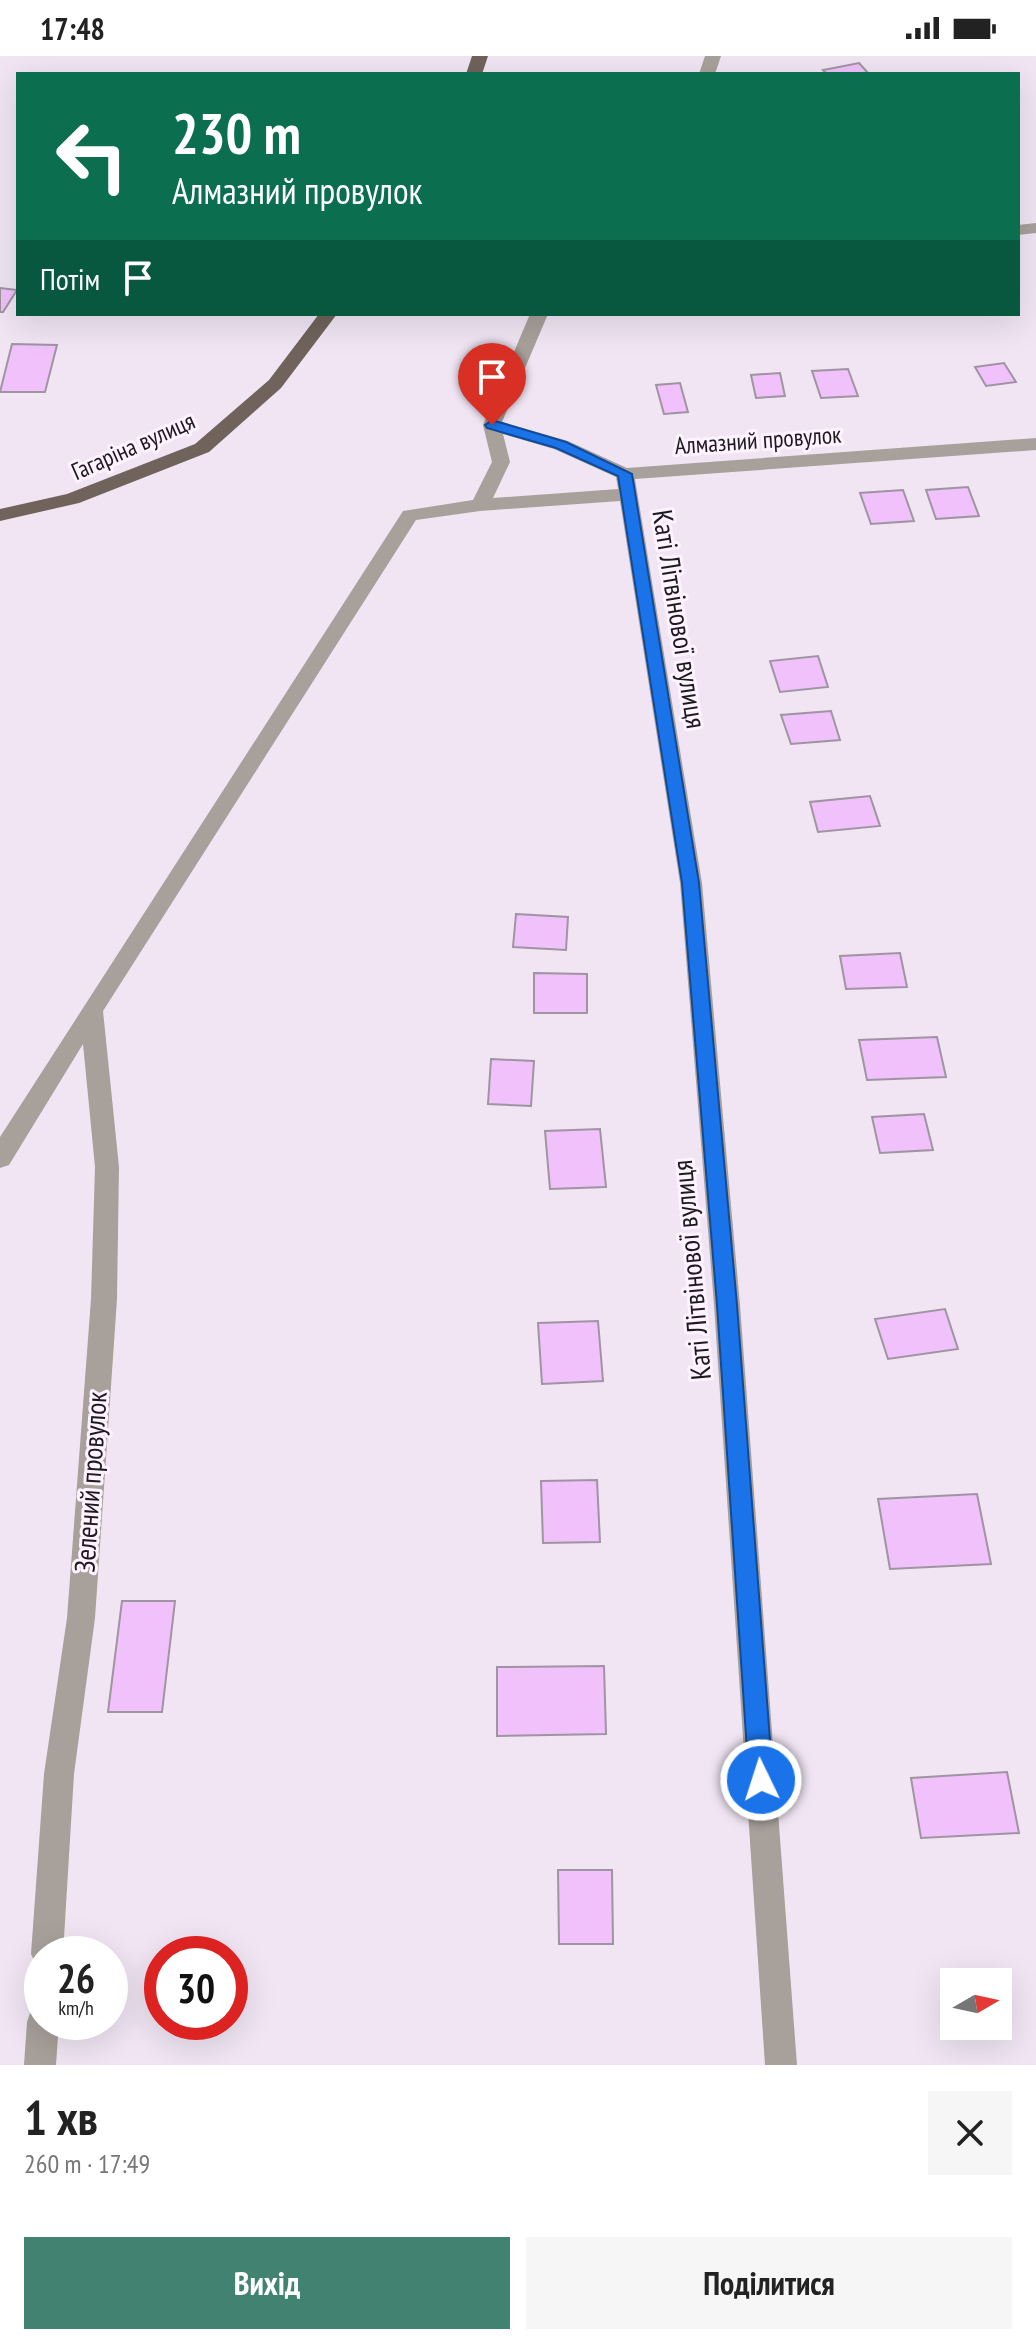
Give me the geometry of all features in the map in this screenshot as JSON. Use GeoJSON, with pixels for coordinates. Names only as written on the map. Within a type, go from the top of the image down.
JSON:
{"type":"FeatureCollection","features":[{"type":"Feature","properties":{"kind":"main road","name":"Гагаріна вулиця"},"geometry":{"type":"LineString","coordinates":[[0,515],[72,499],[202,448],[275,384],[326,316]]}},
{"type":"Feature","properties":{"kind":"street"},"geometry":{"type":"LineString","coordinates":[[480,505],[501,462],[492,425],[538,316]]}},
{"type":"Feature","properties":{"kind":"street","name":"Алмазний провулок"},"geometry":{"type":"LineString","coordinates":[[492,425],[561,445],[626,484],[1036,444]]}},
{"type":"Feature","properties":{"kind":"street"},"geometry":{"type":"LineString","coordinates":[[0,1158],[91,1010],[410,515],[626,484]]}},
{"type":"Feature","properties":{"kind":"street","name":"Каті Літвінової вулиця"},"geometry":{"type":"LineString","coordinates":[[626,484],[691,883],[727,1305],[781,2065]]}},
{"type":"Feature","properties":{"kind":"street","name":"Зелений провулок"},"geometry":{"type":"LineString","coordinates":[[48,1936],[59,1774],[81,1618],[104,1299],[107,1167],[91,1010]]}},
{"type":"Feature","properties":{"kind":"street"},"geometry":{"type":"LineString","coordinates":[[40,2065],[42,2040]]}},
{"type":"Feature","properties":{"kind":"building"},"geometry":{"type":"Polygon","coordinates":[[[859,63],[867,72],[825,72],[823,70],[859,63]]]}},
{"type":"Feature","properties":{"kind":"building"},"geometry":{"type":"Polygon","coordinates":[[[0,288],[16,290],[3,312],[0,312],[0,288]]]}},
{"type":"Feature","properties":{"kind":"building"},"geometry":{"type":"Polygon","coordinates":[[[12,344],[57,345],[45,392],[0,392],[12,344]]]}},
{"type":"Feature","properties":{"kind":"building"},"geometry":{"type":"Polygon","coordinates":[[[1004,363],[1016,382],[986,386],[975,367],[1004,363]]]}},
{"type":"Feature","properties":{"kind":"building"},"geometry":{"type":"Polygon","coordinates":[[[848,369],[858,396],[821,398],[812,371],[848,369]]]}},
{"type":"Feature","properties":{"kind":"building"},"geometry":{"type":"Polygon","coordinates":[[[780,373],[785,396],[756,398],[751,375],[780,373]]]}},
{"type":"Feature","properties":{"kind":"building"},"geometry":{"type":"Polygon","coordinates":[[[680,383],[688,412],[664,414],[656,385],[680,383]]]}},
{"type":"Feature","properties":{"kind":"building"},"geometry":{"type":"Polygon","coordinates":[[[968,487],[979,516],[936,519],[926,490],[968,487]]]}},
{"type":"Feature","properties":{"kind":"building"},"geometry":{"type":"Polygon","coordinates":[[[903,490],[914,521],[871,524],[860,493],[903,490]]]}},
{"type":"Feature","properties":{"kind":"building"},"geometry":{"type":"Polygon","coordinates":[[[818,656],[828,687],[780,692],[770,661],[818,656]]]}},
{"type":"Feature","properties":{"kind":"building"},"geometry":{"type":"Polygon","coordinates":[[[831,711],[840,740],[791,744],[781,715],[831,711]]]}},
{"type":"Feature","properties":{"kind":"building"},"geometry":{"type":"Polygon","coordinates":[[[870,796],[880,826],[818,832],[810,802],[870,796]]]}},
{"type":"Feature","properties":{"kind":"building"},"geometry":{"type":"Polygon","coordinates":[[[516,914],[568,917],[566,950],[513,947],[516,914]]]}},
{"type":"Feature","properties":{"kind":"building"},"geometry":{"type":"Polygon","coordinates":[[[900,953],[907,987],[846,989],[840,956],[900,953]]]}},
{"type":"Feature","properties":{"kind":"building"},"geometry":{"type":"Polygon","coordinates":[[[534,973],[587,974],[587,1013],[534,1013],[534,973]]]}},
{"type":"Feature","properties":{"kind":"building"},"geometry":{"type":"Polygon","coordinates":[[[937,1037],[946,1077],[867,1080],[859,1040],[937,1037]]]}},
{"type":"Feature","properties":{"kind":"building"},"geometry":{"type":"Polygon","coordinates":[[[491,1059],[534,1061],[531,1106],[488,1104],[491,1059]]]}},
{"type":"Feature","properties":{"kind":"building"},"geometry":{"type":"Polygon","coordinates":[[[924,1114],[933,1150],[880,1153],[872,1117],[924,1114]]]}},
{"type":"Feature","properties":{"kind":"building"},"geometry":{"type":"Polygon","coordinates":[[[600,1129],[606,1187],[550,1189],[545,1131],[600,1129]]]}},
{"type":"Feature","properties":{"kind":"building"},"geometry":{"type":"Polygon","coordinates":[[[945,1309],[958,1349],[888,1359],[875,1319],[945,1309]]]}},
{"type":"Feature","properties":{"kind":"building"},"geometry":{"type":"Polygon","coordinates":[[[598,1321],[603,1381],[542,1384],[538,1323],[598,1321]]]}},
{"type":"Feature","properties":{"kind":"building"},"geometry":{"type":"Polygon","coordinates":[[[597,1480],[600,1542],[543,1543],[541,1481],[597,1480]]]}},
{"type":"Feature","properties":{"kind":"building"},"geometry":{"type":"Polygon","coordinates":[[[977,1494],[991,1564],[890,1569],[878,1499],[977,1494]]]}},
{"type":"Feature","properties":{"kind":"building"},"geometry":{"type":"Polygon","coordinates":[[[122,1601],[175,1601],[162,1712],[108,1712],[122,1601]]]}},
{"type":"Feature","properties":{"kind":"building"},"geometry":{"type":"Polygon","coordinates":[[[604,1666],[606,1734],[497,1736],[497,1667],[604,1666]]]}},
{"type":"Feature","properties":{"kind":"building"},"geometry":{"type":"Polygon","coordinates":[[[1007,1772],[1019,1833],[921,1838],[911,1778],[1007,1772]]]}},
{"type":"Feature","properties":{"kind":"building"},"geometry":{"type":"Polygon","coordinates":[[[558,1870],[612,1870],[613,1944],[559,1944],[558,1870]]]}},
{"type":"Feature","properties":{"kind":"route"},"geometry":{"type":"LineString","coordinates":[[492,425],[561,445],[625,474],[691,883],[727,1305],[761,1780]]}}]}
